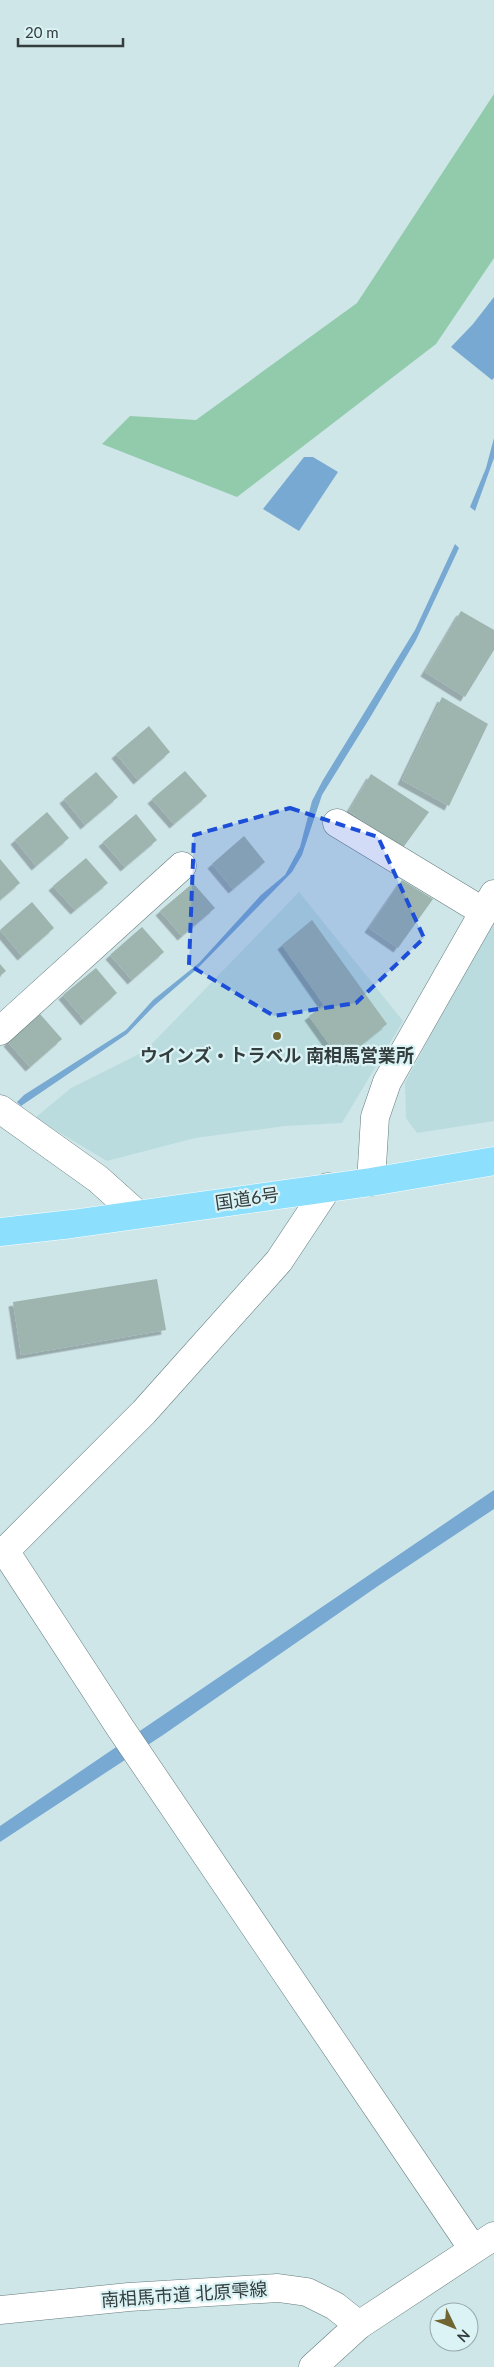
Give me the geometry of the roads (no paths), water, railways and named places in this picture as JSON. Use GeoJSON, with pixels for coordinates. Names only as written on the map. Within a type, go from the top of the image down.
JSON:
{"type":"FeatureCollection","features":[{"type":"Feature","properties":{"kind":"highway","name":"国道6号"},"geometry":{"type":"LineString","coordinates":[[0,1232],[371,1182],[494,1161]]}},
{"type":"Feature","properties":{"kind":"street"},"geometry":{"type":"LineString","coordinates":[[336,823],[489,903],[387,1082],[375,1117],[371,1182]]}},
{"type":"Feature","properties":{"kind":"street"},"geometry":{"type":"LineString","coordinates":[[0,1032],[182,866]]}},
{"type":"Feature","properties":{"kind":"street"},"geometry":{"type":"LineString","coordinates":[[0,1109],[98,1179],[137,1214]]}},
{"type":"Feature","properties":{"kind":"street"},"geometry":{"type":"LineString","coordinates":[[313,2367],[359,2325],[484,2243],[121,1729],[5,1552],[144,1412],[273,1268],[328,1187]]}},
{"type":"Feature","properties":{"kind":"street","name":"南相馬市道 北原雫線"},"geometry":{"type":"LineString","coordinates":[[0,2310],[129,2297],[278,2288],[307,2292],[335,2306],[359,2325]]}},
{"type":"Feature","properties":{"kind":"water"},"geometry":{"type":"Polygon","coordinates":[[[494,297],[494,378],[492,380],[451,347],[473,324],[494,297]]]}},
{"type":"Feature","properties":{"kind":"water"},"geometry":{"type":"Polygon","coordinates":[[[494,438],[494,458],[475,511],[470,507],[486,468],[494,438]]]}},
{"type":"Feature","properties":{"kind":"water"},"geometry":{"type":"Polygon","coordinates":[[[304,457],[313,457],[338,472],[299,531],[263,509],[304,457]]]}},
{"type":"Feature","properties":{"kind":"water"},"geometry":{"type":"Polygon","coordinates":[[[455,544],[459,548],[416,640],[322,795],[302,855],[292,872],[198,968],[154,1006],[127,1034],[21,1106],[17,1102],[24,1095],[126,1030],[153,1000],[199,963],[261,895],[285,875],[300,847],[312,801],[415,630],[455,544]]]}},
{"type":"Feature","properties":{"kind":"water"},"geometry":{"type":"Polygon","coordinates":[[[494,1490],[494,1509],[378,1586],[163,1735],[0,1842],[0,1826],[494,1490]]]}},
{"type":"Feature","properties":{"kind":"place","name":"ウインズ・トラベル 南相馬営業所"},"geometry":{"type":"Point","coordinates":[277,1036]}}]}
